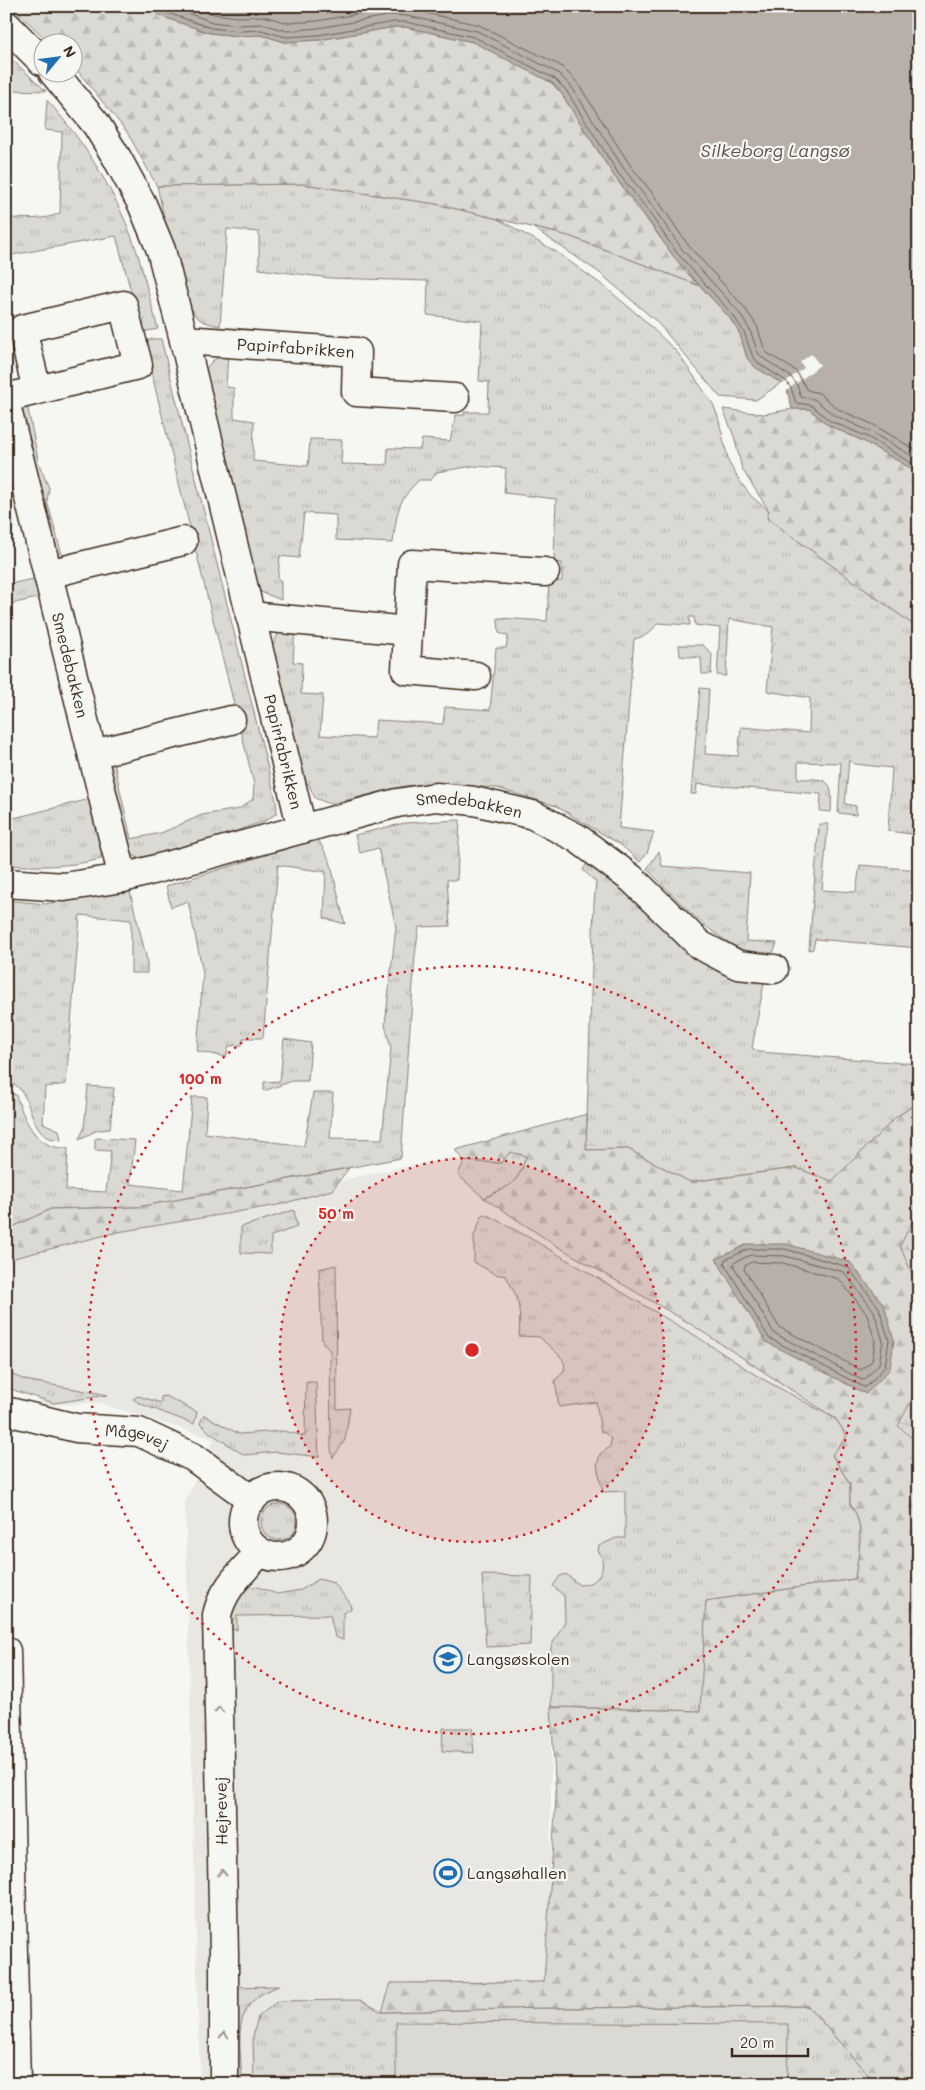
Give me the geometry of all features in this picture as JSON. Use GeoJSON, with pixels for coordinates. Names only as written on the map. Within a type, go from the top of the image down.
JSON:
{"type":"FeatureCollection","features":[{"type":"Feature","properties":{"kind":"street"},"geometry":{"type":"LineString","coordinates":[[6,25],[32,51]]}},
{"type":"Feature","properties":{"kind":"street","name":"Papirfabrikken"},"geometry":{"type":"LineString","coordinates":[[62,82],[96,124],[118,158],[142,204],[161,250],[302,829]]}},
{"type":"Feature","properties":{"kind":"street","name":"Papirfabrikken"},"geometry":{"type":"LineString","coordinates":[[184,340],[357,352],[356,392],[455,398]]}},
{"type":"Feature","properties":{"kind":"street"},"geometry":{"type":"LineString","coordinates":[[6,398],[37,390]]}},
{"type":"Feature","properties":{"kind":"street","name":"Smedebakken"},"geometry":{"type":"LineString","coordinates":[[6,405],[123,878]]}},
{"type":"Feature","properties":{"kind":"street"},"geometry":{"type":"LineString","coordinates":[[48,574],[182,541]]}},
{"type":"Feature","properties":{"kind":"street"},"geometry":{"type":"LineString","coordinates":[[476,676],[406,670],[412,564],[545,572]]}},
{"type":"Feature","properties":{"kind":"street"},"geometry":{"type":"LineString","coordinates":[[250,616],[408,630]]}},
{"type":"Feature","properties":{"kind":"street"},"geometry":{"type":"LineString","coordinates":[[93,754],[231,720]]}},
{"type":"Feature","properties":{"kind":"street","name":"Smedebakken"},"geometry":{"type":"LineString","coordinates":[[6,883],[64,887],[123,878],[398,803],[436,798],[474,801],[533,815],[577,838],[632,879],[700,946],[738,964],[774,969]]}},
{"type":"Feature","properties":{"kind":"street","name":"Mågevej"},"geometry":{"type":"LineString","coordinates":[[6,1411],[76,1428],[139,1432],[193,1457],[252,1500]]}},
{"type":"Feature","properties":{"kind":"street"},"geometry":{"type":"LineString","coordinates":[[285,1488],[302,1497],[312,1513],[313,1523],[311,1534],[306,1543],[299,1550],[280,1557],[260,1552],[248,1540],[245,1532],[244,1515],[252,1500],[267,1490],[285,1488]]}},
{"type":"Feature","properties":{"kind":"street","name":"Hejrevej"},"geometry":{"type":"LineString","coordinates":[[224,2084],[224,1955],[217,1615],[220,1600],[260,1552]]}},
{"type":"Feature","properties":{"kind":"street"},"geometry":{"type":"LineString","coordinates":[[6,1651],[16,2084]]}},
{"type":"Feature","properties":{"kind":"shaded area","name":"Langsøskolen"},"geometry":{"type":"Polygon","coordinates":[[[454,1157],[850,1411],[551,1713],[550,2004],[808,2000],[881,2084],[200,2084],[185,1502],[214,1439],[99,1403],[44,1405],[6,1378],[6,1256],[95,1231],[454,1157]]]}},
{"type":"Feature","properties":{"kind":"green space"},"geometry":{"type":"Polygon","coordinates":[[[11,6],[144,6],[166,18],[210,33],[239,36],[261,35],[285,42],[319,40],[405,27],[473,42],[552,83],[561,93],[614,176],[686,272],[700,286],[569,236],[436,204],[303,184],[157,186],[127,132],[82,76],[82,32],[38,32],[11,6]]]}},
{"type":"Feature","properties":{"kind":"green space"},"geometry":{"type":"Polygon","coordinates":[[[6,54],[32,78],[32,82],[36,82],[46,91],[6,90],[6,54]]]}},
{"type":"Feature","properties":{"kind":"green space"},"geometry":{"type":"Polygon","coordinates":[[[47,100],[75,135],[111,192],[138,255],[158,329],[142,332],[116,236],[6,256],[6,218],[41,218],[60,213],[62,132],[45,130],[47,100]]]}},
{"type":"Feature","properties":{"kind":"green space"},"geometry":{"type":"Polygon","coordinates":[[[303,184],[436,204],[498,219],[555,251],[605,287],[643,319],[677,352],[713,404],[729,463],[751,496],[769,511],[767,518],[919,629],[919,835],[888,831],[892,768],[854,764],[849,760],[845,804],[856,806],[856,815],[838,813],[841,763],[798,762],[798,779],[817,779],[827,783],[830,787],[831,812],[820,811],[821,794],[697,784],[696,794],[691,794],[700,688],[709,689],[705,754],[738,756],[741,727],[809,733],[810,698],[767,691],[773,627],[729,619],[726,676],[717,675],[720,628],[695,625],[694,617],[689,617],[690,625],[657,623],[647,634],[634,639],[619,828],[654,832],[647,853],[640,862],[621,845],[556,806],[497,788],[439,784],[405,786],[330,804],[315,798],[308,783],[306,784],[272,647],[279,632],[295,626],[293,662],[302,663],[301,694],[323,695],[320,735],[374,738],[376,720],[443,724],[445,707],[490,710],[496,648],[506,648],[508,636],[499,633],[498,618],[547,621],[549,582],[562,581],[562,563],[554,562],[556,499],[504,493],[506,468],[473,466],[437,472],[431,480],[419,480],[406,495],[399,509],[393,543],[336,540],[336,515],[304,513],[299,558],[280,556],[278,578],[281,581],[281,600],[261,592],[257,585],[209,384],[206,369],[212,361],[228,353],[226,387],[234,388],[234,418],[254,421],[253,461],[308,466],[310,439],[342,440],[341,464],[387,465],[388,448],[420,449],[422,439],[450,441],[456,415],[465,415],[464,412],[488,412],[489,382],[479,381],[482,321],[427,315],[428,281],[330,278],[259,269],[259,232],[227,229],[220,326],[198,318],[191,308],[179,275],[157,186],[303,184]]]}},
{"type":"Feature","properties":{"kind":"green space"},"geometry":{"type":"Polygon","coordinates":[[[532,227],[569,236],[700,286],[729,317],[740,334],[747,358],[755,367],[781,383],[756,400],[720,397],[657,322],[600,273],[532,227]]]}},
{"type":"Feature","properties":{"kind":"green space"},"geometry":{"type":"Polygon","coordinates":[[[151,339],[161,339],[276,801],[277,813],[265,821],[204,842],[139,858],[128,853],[105,768],[109,762],[114,763],[131,839],[161,833],[202,815],[239,809],[253,799],[254,784],[144,343],[151,339]]]}},
{"type":"Feature","properties":{"kind":"green space"},"geometry":{"type":"Polygon","coordinates":[[[23,399],[27,404],[39,464],[49,488],[47,501],[63,558],[56,560],[19,411],[23,399]]]}},
{"type":"Feature","properties":{"kind":"green space"},"geometry":{"type":"Polygon","coordinates":[[[723,409],[764,414],[792,409],[809,409],[828,425],[865,442],[919,473],[919,629],[767,518],[769,511],[742,469],[734,436],[723,409]]]}},
{"type":"Feature","properties":{"kind":"green space"},"geometry":{"type":"Polygon","coordinates":[[[37,578],[41,597],[6,605],[6,585],[37,578]]]}},
{"type":"Feature","properties":{"kind":"green space"},"geometry":{"type":"Polygon","coordinates":[[[679,645],[703,645],[712,654],[711,674],[702,674],[701,658],[680,656],[679,645]]]}},
{"type":"Feature","properties":{"kind":"green space"},"geometry":{"type":"Polygon","coordinates":[[[90,799],[102,852],[101,859],[54,866],[6,865],[6,820],[90,799]]]}},
{"type":"Feature","properties":{"kind":"green space"},"geometry":{"type":"Polygon","coordinates":[[[460,820],[457,880],[447,880],[450,926],[419,927],[415,955],[401,1158],[138,1207],[51,1209],[6,1230],[6,1091],[16,1095],[29,1125],[39,1138],[54,1147],[68,1148],[66,1190],[106,1192],[111,1151],[95,1150],[95,1139],[98,1138],[135,1140],[130,1184],[183,1190],[192,1097],[207,1097],[205,1133],[304,1146],[313,1093],[333,1093],[330,1138],[382,1139],[391,1048],[385,1025],[396,927],[378,848],[360,853],[355,835],[405,823],[460,820]]]}},
{"type":"Feature","properties":{"kind":"green space"},"geometry":{"type":"Polygon","coordinates":[[[819,824],[828,824],[822,890],[856,892],[860,865],[919,870],[919,898],[916,898],[915,915],[919,915],[919,948],[815,939],[813,949],[809,950],[819,824]]]}},
{"type":"Feature","properties":{"kind":"green space"},"geometry":{"type":"Polygon","coordinates":[[[318,839],[330,861],[345,924],[324,918],[326,872],[278,865],[263,1038],[243,1038],[242,1045],[229,1046],[226,1057],[197,1051],[203,973],[188,901],[171,907],[166,886],[318,839]]]}},
{"type":"Feature","properties":{"kind":"green space"},"geometry":{"type":"Polygon","coordinates":[[[659,851],[662,866],[750,873],[746,941],[777,943],[774,951],[770,954],[739,948],[726,941],[701,922],[647,869],[659,851]]]}},
{"type":"Feature","properties":{"kind":"green space"},"geometry":{"type":"Polygon","coordinates":[[[589,860],[737,977],[764,983],[752,1048],[759,1052],[919,1064],[919,1102],[896,1117],[832,1181],[795,1168],[690,1182],[628,1149],[586,1150],[596,882],[583,870],[589,860]]]}},
{"type":"Feature","properties":{"kind":"green space"},"geometry":{"type":"Polygon","coordinates":[[[123,891],[130,892],[147,960],[147,973],[131,973],[131,920],[80,915],[66,1084],[45,1087],[43,1123],[59,1130],[61,1140],[51,1138],[39,1129],[21,1090],[6,1081],[6,985],[11,922],[6,921],[6,900],[45,904],[123,891]]]}},
{"type":"Feature","properties":{"kind":"green space"},"geometry":{"type":"Polygon","coordinates":[[[284,1039],[311,1043],[308,1081],[292,1081],[264,1091],[264,1082],[280,1081],[284,1039]]]}},
{"type":"Feature","properties":{"kind":"green space"},"geometry":{"type":"Polygon","coordinates":[[[88,1086],[114,1088],[110,1129],[98,1130],[79,1139],[84,1129],[88,1086]]]}},
{"type":"Feature","properties":{"kind":"green space"},"geometry":{"type":"Polygon","coordinates":[[[919,1102],[919,2084],[876,2084],[808,2006],[544,2008],[382,2012],[391,1983],[544,1982],[556,1797],[551,1707],[700,1711],[706,1601],[855,1579],[860,1540],[858,1521],[850,1504],[850,1484],[832,1455],[847,1436],[836,1419],[689,1323],[557,1246],[484,1198],[507,1187],[516,1179],[526,1156],[510,1152],[501,1163],[464,1161],[455,1150],[587,1114],[586,1150],[628,1149],[690,1182],[796,1168],[832,1181],[896,1117],[919,1102]]]}},
{"type":"Feature","properties":{"kind":"green space"},"geometry":{"type":"Polygon","coordinates":[[[510,1152],[526,1156],[520,1173],[507,1187],[484,1198],[458,1175],[464,1161],[501,1163],[510,1152]]]}},
{"type":"Feature","properties":{"kind":"green space"},"geometry":{"type":"Polygon","coordinates":[[[349,1168],[332,1190],[278,1205],[118,1232],[6,1260],[6,1230],[51,1209],[138,1207],[349,1168]]]}},
{"type":"Feature","properties":{"kind":"green space"},"geometry":{"type":"Polygon","coordinates":[[[919,1208],[919,1290],[900,1246],[919,1208]]]}},
{"type":"Feature","properties":{"kind":"green space"},"geometry":{"type":"Polygon","coordinates":[[[294,1210],[297,1227],[271,1236],[271,1254],[241,1253],[241,1227],[294,1210]]]}},
{"type":"Feature","properties":{"kind":"green space"},"geometry":{"type":"Polygon","coordinates":[[[483,1214],[530,1238],[696,1336],[759,1377],[836,1419],[847,1436],[832,1455],[850,1484],[850,1504],[855,1512],[860,1530],[855,1579],[706,1601],[701,1711],[551,1707],[551,1647],[565,1621],[564,1596],[553,1586],[560,1576],[566,1574],[579,1585],[592,1582],[597,1578],[602,1569],[601,1556],[598,1550],[599,1546],[616,1538],[625,1538],[625,1491],[603,1492],[597,1466],[600,1454],[610,1447],[611,1439],[601,1432],[596,1402],[559,1407],[555,1380],[562,1374],[564,1362],[540,1337],[519,1336],[520,1318],[518,1304],[506,1276],[495,1274],[474,1262],[474,1236],[483,1214]]]}},
{"type":"Feature","properties":{"kind":"green space"},"geometry":{"type":"Polygon","coordinates":[[[336,1265],[337,1409],[350,1408],[345,1440],[333,1458],[331,1450],[330,1351],[322,1341],[319,1269],[336,1265]]]}},
{"type":"Feature","properties":{"kind":"green space"},"geometry":{"type":"Polygon","coordinates":[[[6,1372],[25,1380],[108,1395],[54,1403],[16,1391],[6,1385],[6,1372]]]}},
{"type":"Feature","properties":{"kind":"green space"},"geometry":{"type":"Polygon","coordinates":[[[306,1382],[316,1382],[319,1457],[277,1452],[244,1455],[209,1432],[200,1423],[204,1415],[239,1434],[283,1431],[305,1436],[306,1382]]]}},
{"type":"Feature","properties":{"kind":"green space"},"geometry":{"type":"Polygon","coordinates":[[[919,1385],[919,1444],[898,1426],[919,1385]]]}},
{"type":"Feature","properties":{"kind":"green space"},"geometry":{"type":"Polygon","coordinates":[[[138,1396],[161,1403],[161,1397],[166,1396],[197,1412],[194,1424],[141,1404],[133,1399],[138,1396]]]}},
{"type":"Feature","properties":{"kind":"green space"},"geometry":{"type":"Polygon","coordinates":[[[279,1504],[286,1505],[292,1509],[296,1515],[296,1529],[292,1535],[286,1539],[279,1540],[272,1539],[266,1535],[262,1529],[261,1522],[262,1515],[266,1509],[272,1505],[279,1504]]]}},
{"type":"Feature","properties":{"kind":"green space"},"geometry":{"type":"Polygon","coordinates":[[[482,1575],[532,1576],[530,1645],[486,1647],[482,1575]]]}},
{"type":"Feature","properties":{"kind":"green space"},"geometry":{"type":"Polygon","coordinates":[[[319,1579],[334,1583],[350,1603],[351,1609],[343,1613],[343,1640],[335,1637],[330,1615],[237,1616],[237,1630],[230,1629],[231,1604],[242,1586],[258,1587],[277,1594],[301,1590],[319,1579]]]}},
{"type":"Feature","properties":{"kind":"green space"},"geometry":{"type":"Polygon","coordinates":[[[443,1728],[472,1728],[474,1753],[442,1751],[443,1728]]]}},
{"type":"Feature","properties":{"kind":"green space"},"geometry":{"type":"Polygon","coordinates":[[[279,1986],[263,1994],[252,2003],[245,2013],[241,2025],[240,2038],[242,2084],[233,2084],[231,1987],[279,1986]]]}},
{"type":"Feature","properties":{"kind":"green space"},"geometry":{"type":"Polygon","coordinates":[[[360,2000],[382,2012],[544,2008],[808,2006],[876,2084],[254,2084],[253,2036],[258,2017],[278,2001],[360,2000]]]}},
{"type":"Feature","properties":{"kind":"green space"},"geometry":{"type":"Polygon","coordinates":[[[396,2022],[788,2024],[787,2084],[396,2084],[396,2022]]]}},
{"type":"Feature","properties":{"kind":"water","name":"Silkeborg Langsø"},"geometry":{"type":"Polygon","coordinates":[[[144,6],[919,6],[919,473],[865,442],[828,425],[809,409],[792,409],[787,390],[783,384],[755,367],[747,358],[740,334],[729,317],[673,256],[639,207],[614,176],[561,93],[552,83],[473,42],[405,27],[319,40],[285,42],[261,35],[239,36],[210,33],[166,18],[144,6]]]}},
{"type":"Feature","properties":{"kind":"water"},"geometry":{"type":"Polygon","coordinates":[[[748,1244],[786,1244],[850,1262],[884,1305],[894,1340],[890,1369],[866,1394],[766,1342],[716,1259],[748,1244]]]}},
{"type":"Feature","properties":{"kind":"pier"},"geometry":{"type":"Polygon","coordinates":[[[811,354],[820,365],[785,392],[780,386],[804,368],[800,362],[811,354]]]}},
{"type":"Feature","properties":{"kind":"place","name":"Langsøskolen"},"geometry":{"type":"Point","coordinates":[448,1659]}},
{"type":"Feature","properties":{"kind":"place","name":"Langsøhallen"},"geometry":{"type":"Point","coordinates":[448,1873]}}]}
